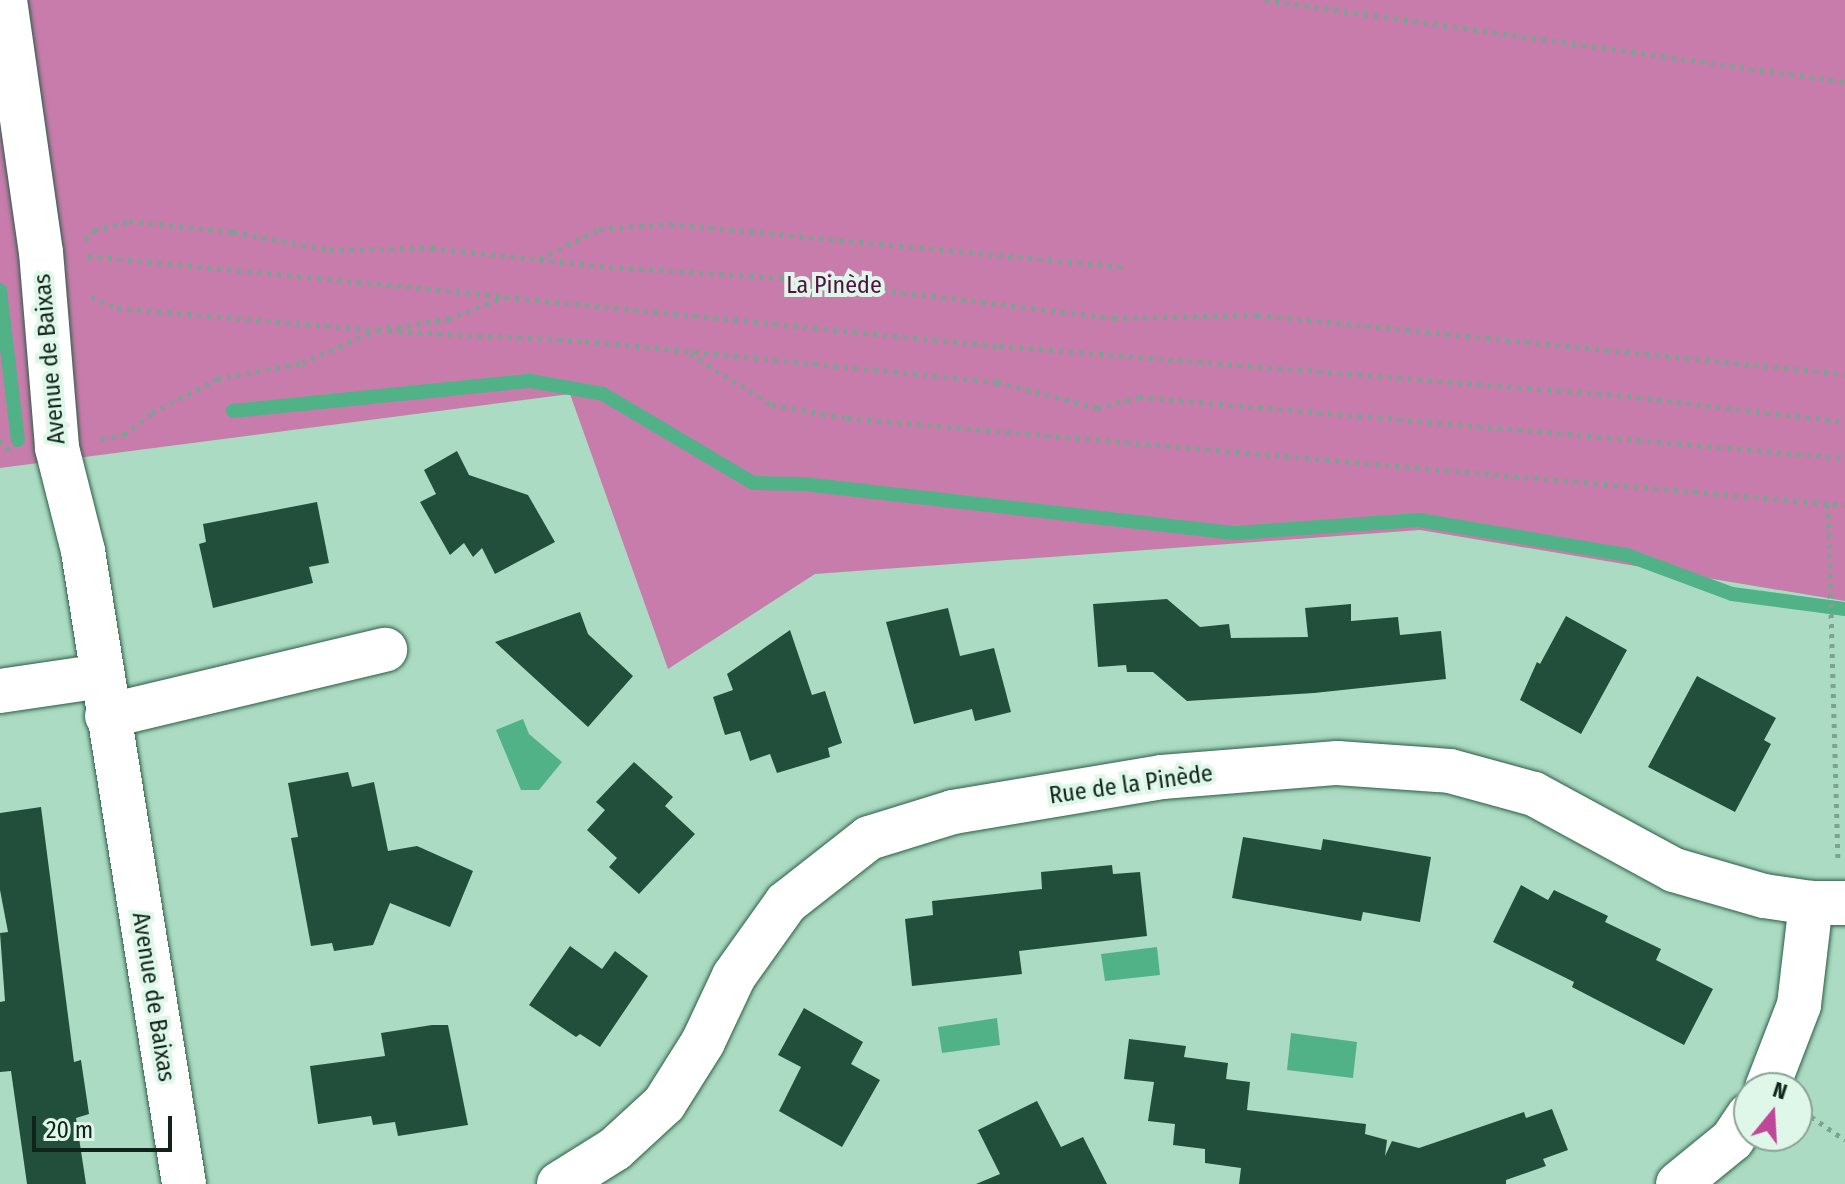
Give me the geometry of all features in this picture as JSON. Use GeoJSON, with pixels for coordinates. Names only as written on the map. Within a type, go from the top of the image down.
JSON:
{"type":"FeatureCollection","features":[{"type":"Feature","properties":{"kind":"street","name":"Avenue de Baixas"},"geometry":{"type":"LineString","coordinates":[[5,0],[56,254],[44,296],[57,448],[83,551],[184,1184]]}},
{"type":"Feature","properties":{"kind":"street"},"geometry":{"type":"LineString","coordinates":[[0,691],[104,696],[385,650]]}},
{"type":"Feature","properties":{"kind":"street","name":"Rue de la Pinède"},"geometry":{"type":"LineString","coordinates":[[559,1184],[615,1149],[664,1104],[703,1042],[734,976],[786,903],[869,838],[953,812],[1162,777],[1337,763],[1450,771],[1534,794],[1674,870],[1764,896],[1832,903]]}},
{"type":"Feature","properties":{"kind":"street"},"geometry":{"type":"LineString","coordinates":[[1773,1072],[1832,903]]}},
{"type":"Feature","properties":{"kind":"street"},"geometry":{"type":"LineString","coordinates":[[1678,1184],[1733,1139]]}},
{"type":"Feature","properties":{"kind":"path"},"geometry":{"type":"LineString","coordinates":[[1265,0],[1845,82]]}},
{"type":"Feature","properties":{"kind":"path"},"geometry":{"type":"LineString","coordinates":[[56,254],[94,231],[129,221],[233,232],[330,250],[431,248],[540,260],[783,278],[1113,318],[1257,315],[1845,374]]}},
{"type":"Feature","properties":{"kind":"path"},"geometry":{"type":"LineString","coordinates":[[540,260],[599,229],[670,224],[1127,267]]}},
{"type":"Feature","properties":{"kind":"path"},"geometry":{"type":"LineString","coordinates":[[56,254],[999,346],[1627,396],[1845,422]]}},
{"type":"Feature","properties":{"kind":"path"},"geometry":{"type":"LineString","coordinates":[[44,296],[92,297],[117,308],[377,330],[585,341],[997,382],[1097,408],[1139,397],[1845,458]]}},
{"type":"Feature","properties":{"kind":"path"},"geometry":{"type":"LineString","coordinates":[[57,448],[124,435],[152,413],[217,379],[302,363],[377,330],[448,319],[505,297]]}},
{"type":"Feature","properties":{"kind":"path"},"geometry":{"type":"LineString","coordinates":[[689,353],[772,405],[847,418],[1845,505]]}},
{"type":"Feature","properties":{"kind":"path"},"geometry":{"type":"LineString","coordinates":[[1828,504],[1832,903]]}},
{"type":"Feature","properties":{"kind":"path"},"geometry":{"type":"LineString","coordinates":[[1813,1119],[1845,1140]]}},
{"type":"Feature","properties":{"kind":"green space","name":"La Pinède"},"geometry":{"type":"Polygon","coordinates":[[[0,0],[1845,0],[1845,601],[1420,530],[815,574],[668,669],[570,394],[0,468],[0,0]]]}},
{"type":"Feature","properties":{"kind":"shaded area"},"geometry":{"type":"Polygon","coordinates":[[[523,719],[529,734],[562,762],[539,790],[521,790],[496,730],[523,719]]]}},
{"type":"Feature","properties":{"kind":"shaded area"},"geometry":{"type":"Polygon","coordinates":[[[1157,947],[1160,975],[1105,981],[1101,954],[1157,947]]]}},
{"type":"Feature","properties":{"kind":"shaded area"},"geometry":{"type":"Polygon","coordinates":[[[997,1018],[1000,1045],[942,1053],[938,1027],[997,1018]]]}},
{"type":"Feature","properties":{"kind":"shaded area"},"geometry":{"type":"Polygon","coordinates":[[[1291,1033],[1357,1042],[1353,1078],[1287,1070],[1291,1033]]]}},
{"type":"Feature","properties":{"kind":"building"},"geometry":{"type":"Polygon","coordinates":[[[457,451],[469,475],[528,495],[555,542],[495,574],[482,548],[473,557],[464,543],[450,555],[420,502],[436,494],[424,470],[457,451]]]}},
{"type":"Feature","properties":{"kind":"building"},"geometry":{"type":"Polygon","coordinates":[[[317,502],[329,563],[309,567],[313,583],[213,608],[199,544],[206,542],[203,524],[317,502]]]}},
{"type":"Feature","properties":{"kind":"building"},"geometry":{"type":"Polygon","coordinates":[[[1167,599],[1200,627],[1229,624],[1231,638],[1308,637],[1305,608],[1351,604],[1351,621],[1398,617],[1400,635],[1441,631],[1446,679],[1314,693],[1187,701],[1153,672],[1127,672],[1126,665],[1098,667],[1093,604],[1167,599]]]}},
{"type":"Feature","properties":{"kind":"building"},"geometry":{"type":"Polygon","coordinates":[[[948,608],[960,656],[994,648],[1011,712],[975,721],[972,709],[914,724],[886,622],[948,608]]]}},
{"type":"Feature","properties":{"kind":"building"},"geometry":{"type":"Polygon","coordinates":[[[580,612],[588,634],[633,676],[588,727],[495,642],[580,612]]]}},
{"type":"Feature","properties":{"kind":"building"},"geometry":{"type":"Polygon","coordinates":[[[1566,616],[1627,650],[1581,734],[1520,700],[1537,662],[1540,664],[1566,616]]]}},
{"type":"Feature","properties":{"kind":"building"},"geometry":{"type":"Polygon","coordinates":[[[790,630],[812,695],[825,691],[842,743],[828,748],[830,757],[777,773],[770,754],[750,761],[740,731],[725,735],[713,697],[733,690],[727,674],[790,630]]]}},
{"type":"Feature","properties":{"kind":"building"},"geometry":{"type":"Polygon","coordinates":[[[1697,676],[1776,718],[1764,740],[1771,744],[1735,812],[1648,767],[1697,676]]]}},
{"type":"Feature","properties":{"kind":"building"},"geometry":{"type":"Polygon","coordinates":[[[634,762],[673,797],[665,806],[695,834],[639,894],[609,867],[617,858],[587,830],[605,810],[596,802],[634,762]]]}},
{"type":"Feature","properties":{"kind":"building"},"geometry":{"type":"Polygon","coordinates":[[[348,772],[352,787],[374,782],[388,851],[417,846],[473,871],[450,927],[390,903],[373,945],[334,951],[332,943],[311,946],[291,838],[298,837],[288,783],[348,772]]]}},
{"type":"Feature","properties":{"kind":"building"},"geometry":{"type":"Polygon","coordinates":[[[41,807],[74,1062],[81,1060],[89,1114],[76,1118],[86,1184],[27,1184],[11,1071],[0,1072],[0,1002],[5,1001],[0,933],[8,932],[0,890],[0,813],[41,807]]]}},
{"type":"Feature","properties":{"kind":"building"},"geometry":{"type":"Polygon","coordinates":[[[1243,837],[1321,850],[1323,839],[1431,857],[1420,922],[1363,912],[1361,921],[1232,898],[1243,837]]]}},
{"type":"Feature","properties":{"kind":"building"},"geometry":{"type":"Polygon","coordinates":[[[1112,865],[1113,874],[1140,872],[1147,936],[1019,951],[1022,974],[912,986],[905,919],[933,915],[932,901],[1042,889],[1041,872],[1112,865]]]}},
{"type":"Feature","properties":{"kind":"building"},"geometry":{"type":"Polygon","coordinates":[[[1521,885],[1548,900],[1554,890],[1608,916],[1605,922],[1661,949],[1656,960],[1713,989],[1684,1045],[1572,987],[1574,982],[1493,942],[1521,885]]]}},
{"type":"Feature","properties":{"kind":"building"},"geometry":{"type":"Polygon","coordinates":[[[570,946],[602,969],[615,951],[648,976],[600,1047],[580,1034],[576,1037],[529,1005],[570,946]]]}},
{"type":"Feature","properties":{"kind":"building"},"geometry":{"type":"Polygon","coordinates":[[[804,1008],[863,1042],[851,1064],[880,1080],[842,1147],[779,1111],[801,1067],[778,1055],[804,1008]]]}},
{"type":"Feature","properties":{"kind":"building"},"geometry":{"type":"Polygon","coordinates":[[[448,1025],[468,1125],[398,1136],[395,1122],[373,1125],[371,1116],[318,1124],[310,1066],[385,1056],[381,1033],[448,1025]]]}},
{"type":"Feature","properties":{"kind":"building"},"geometry":{"type":"Polygon","coordinates":[[[1129,1039],[1186,1046],[1184,1057],[1228,1063],[1226,1079],[1250,1082],[1247,1110],[1366,1124],[1365,1134],[1387,1140],[1385,1156],[1392,1141],[1419,1148],[1524,1112],[1526,1118],[1552,1109],[1568,1150],[1543,1159],[1546,1166],[1506,1180],[1506,1184],[1239,1184],[1241,1168],[1205,1163],[1205,1149],[1173,1145],[1175,1124],[1148,1121],[1154,1082],[1124,1079],[1129,1039]]]}},
{"type":"Feature","properties":{"kind":"building"},"geometry":{"type":"Polygon","coordinates":[[[1037,1101],[1061,1147],[1083,1137],[1107,1184],[976,1184],[1000,1174],[978,1130],[1037,1101]]]}},
{"type":"Feature","properties":{"kind":"waterway"},"geometry":{"type":"LineString","coordinates":[[0,290],[18,440]]}},
{"type":"Feature","properties":{"kind":"waterway"},"geometry":{"type":"LineString","coordinates":[[233,411],[530,381],[603,394],[753,483],[803,484],[1236,533],[1419,520],[1627,555],[1732,594],[1845,609]]}}]}
